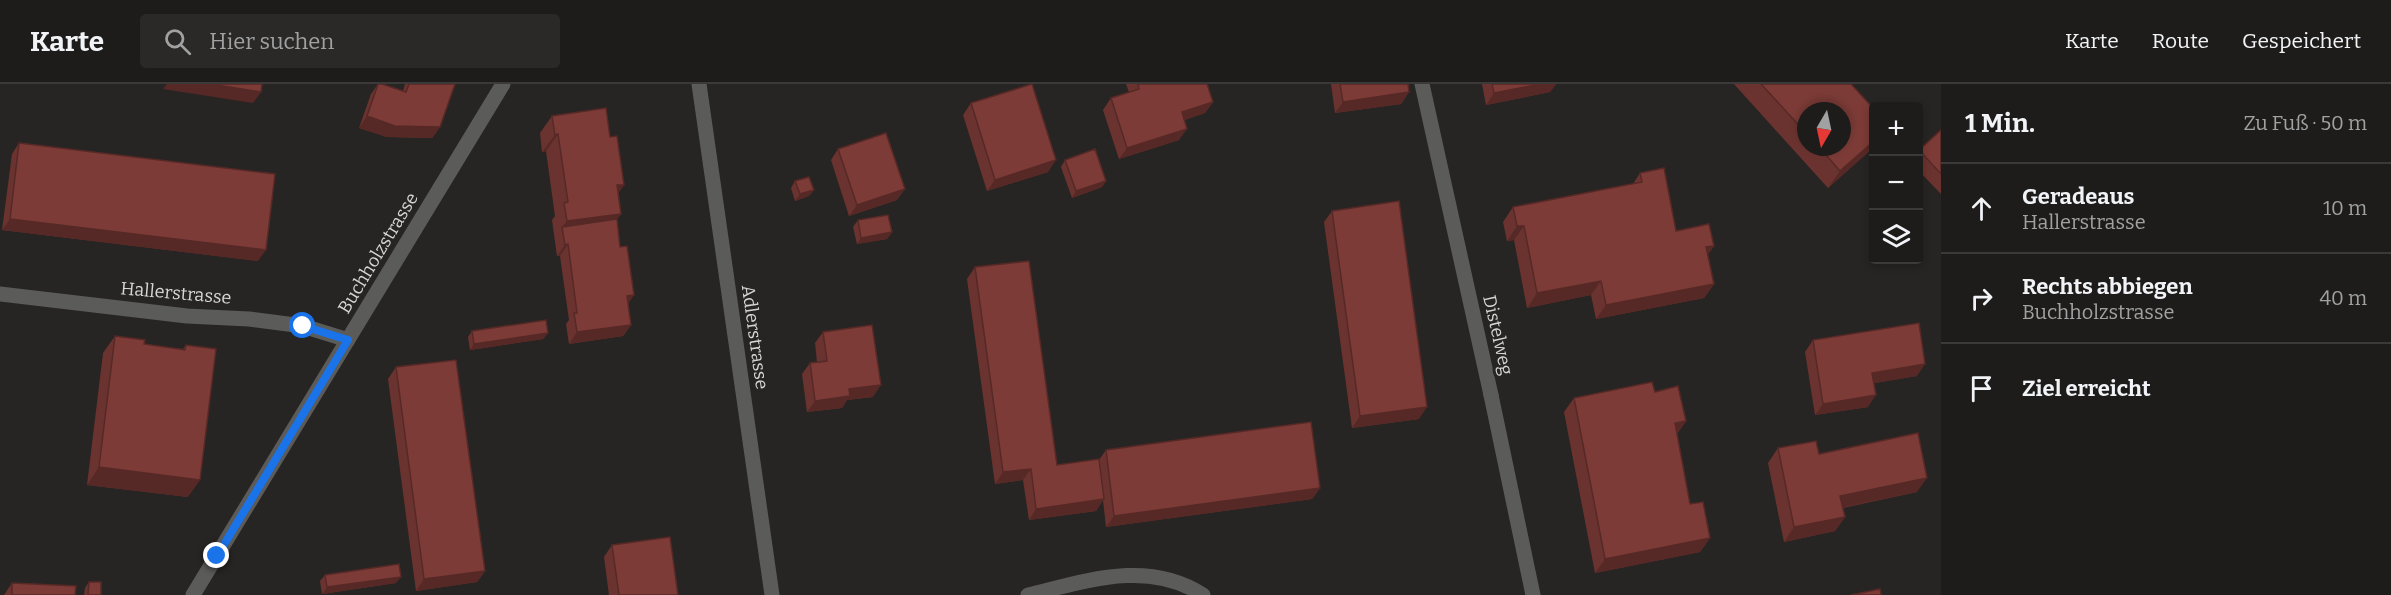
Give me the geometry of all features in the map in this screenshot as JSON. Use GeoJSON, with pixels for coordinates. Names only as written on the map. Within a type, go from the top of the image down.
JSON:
{"type":"FeatureCollection","features":[{"type":"Feature","properties":{"kind":"street","name":"Buchholzstrasse"},"geometry":{"type":"LineString","coordinates":[[194,595],[503,84]]}},
{"type":"Feature","properties":{"kind":"street","name":"Adlerstrasse"},"geometry":{"type":"LineString","coordinates":[[699,84],[771,595]]}},
{"type":"Feature","properties":{"kind":"street","name":"Distelweg"},"geometry":{"type":"LineString","coordinates":[[1422,84],[1533,595]]}},
{"type":"Feature","properties":{"kind":"street","name":"Hallerstrasse"},"geometry":{"type":"LineString","coordinates":[[0,294],[187,316],[249,319],[303,326],[348,340]]}},
{"type":"Feature","properties":{"kind":"street"},"geometry":{"type":"LineString","coordinates":[[1028,595],[1101,577],[1131,574],[1161,577],[1203,595]]}},
{"type":"Feature","properties":{"kind":"building"},"geometry":{"type":"Polygon","coordinates":[[[211,84],[262,84],[261,92],[211,84]]]}},
{"type":"Feature","properties":{"kind":"building"},"geometry":{"type":"Polygon","coordinates":[[[378,84],[406,92],[409,84],[455,84],[440,127],[395,126],[367,116],[378,84]]]}},
{"type":"Feature","properties":{"kind":"building"},"geometry":{"type":"Polygon","coordinates":[[[1032,84],[1056,160],[995,180],[971,103],[1032,84]]]}},
{"type":"Feature","properties":{"kind":"building"},"geometry":{"type":"Polygon","coordinates":[[[1138,84],[1207,84],[1213,102],[1182,112],[1187,129],[1127,148],[1111,98],[1139,89],[1138,84]]]}},
{"type":"Feature","properties":{"kind":"building"},"geometry":{"type":"Polygon","coordinates":[[[1340,84],[1408,84],[1409,92],[1343,102],[1340,84]]]}},
{"type":"Feature","properties":{"kind":"building"},"geometry":{"type":"Polygon","coordinates":[[[1492,84],[1541,84],[1494,93],[1492,84]]]}},
{"type":"Feature","properties":{"kind":"building"},"geometry":{"type":"Polygon","coordinates":[[[1761,84],[1851,84],[1869,104],[1869,145],[1840,171],[1827,156],[1851,156],[1851,102],[1797,102],[1797,123],[1761,84]]]}},
{"type":"Feature","properties":{"kind":"building"},"geometry":{"type":"Polygon","coordinates":[[[606,108],[610,137],[617,136],[624,185],[617,185],[621,214],[567,221],[564,203],[568,202],[558,134],[555,135],[552,116],[606,108]]]}},
{"type":"Feature","properties":{"kind":"building"},"geometry":{"type":"Polygon","coordinates":[[[1941,130],[1941,174],[1923,154],[1923,146],[1941,130]]]}},
{"type":"Feature","properties":{"kind":"building"},"geometry":{"type":"Polygon","coordinates":[[[886,133],[905,189],[857,205],[838,149],[886,133]]]}},
{"type":"Feature","properties":{"kind":"building"},"geometry":{"type":"Polygon","coordinates":[[[19,143],[275,174],[266,250],[10,219],[19,143]]]}},
{"type":"Feature","properties":{"kind":"building"},"geometry":{"type":"Polygon","coordinates":[[[1095,149],[1106,181],[1076,191],[1065,160],[1095,149]]]}},
{"type":"Feature","properties":{"kind":"building"},"geometry":{"type":"Polygon","coordinates":[[[1664,168],[1676,231],[1709,224],[1714,246],[1706,247],[1714,284],[1606,305],[1601,281],[1537,293],[1524,226],[1517,226],[1513,207],[1642,182],[1640,173],[1664,168]]]}},
{"type":"Feature","properties":{"kind":"building"},"geometry":{"type":"Polygon","coordinates":[[[809,177],[814,190],[800,194],[795,181],[809,177]]]}},
{"type":"Feature","properties":{"kind":"building"},"geometry":{"type":"Polygon","coordinates":[[[1399,201],[1427,407],[1360,416],[1332,211],[1399,201]]]}},
{"type":"Feature","properties":{"kind":"building"},"geometry":{"type":"Polygon","coordinates":[[[888,215],[892,232],[861,238],[858,220],[888,215]]]}},
{"type":"Feature","properties":{"kind":"building"},"geometry":{"type":"Polygon","coordinates":[[[617,219],[620,247],[627,246],[634,295],[627,296],[631,325],[577,332],[574,313],[577,313],[568,244],[565,245],[562,227],[617,219]]]}},
{"type":"Feature","properties":{"kind":"building"},"geometry":{"type":"Polygon","coordinates":[[[1029,261],[1057,465],[1099,459],[1104,499],[1036,509],[1031,469],[1003,472],[975,267],[1029,261]]]}},
{"type":"Feature","properties":{"kind":"building"},"geometry":{"type":"Polygon","coordinates":[[[546,320],[548,333],[474,344],[472,331],[546,320]]]}},
{"type":"Feature","properties":{"kind":"building"},"geometry":{"type":"Polygon","coordinates":[[[1919,323],[1925,364],[1872,373],[1876,395],[1823,404],[1813,340],[1919,323]]]}},
{"type":"Feature","properties":{"kind":"building"},"geometry":{"type":"Polygon","coordinates":[[[872,325],[881,385],[849,389],[850,396],[815,401],[810,363],[827,361],[823,332],[872,325]]]}},
{"type":"Feature","properties":{"kind":"building"},"geometry":{"type":"Polygon","coordinates":[[[115,336],[145,340],[144,344],[185,350],[186,345],[216,349],[200,480],[99,467],[115,336]]]}},
{"type":"Feature","properties":{"kind":"building"},"geometry":{"type":"Polygon","coordinates":[[[456,360],[485,571],[424,579],[396,367],[456,360]]]}},
{"type":"Feature","properties":{"kind":"building"},"geometry":{"type":"Polygon","coordinates":[[[1652,382],[1655,392],[1678,386],[1686,421],[1675,423],[1690,504],[1703,502],[1710,538],[1605,559],[1574,398],[1652,382]]]}},
{"type":"Feature","properties":{"kind":"building"},"geometry":{"type":"Polygon","coordinates":[[[1311,422],[1320,488],[1114,516],[1106,450],[1311,422]]]}},
{"type":"Feature","properties":{"kind":"building"},"geometry":{"type":"Polygon","coordinates":[[[1918,433],[1927,478],[1840,496],[1845,517],[1794,527],[1778,448],[1816,441],[1819,454],[1918,433]]]}},
{"type":"Feature","properties":{"kind":"building"},"geometry":{"type":"Polygon","coordinates":[[[670,537],[678,595],[619,595],[612,545],[670,537]]]}},
{"type":"Feature","properties":{"kind":"building"},"geometry":{"type":"Polygon","coordinates":[[[399,564],[401,577],[327,587],[325,575],[399,564]]]}},
{"type":"Feature","properties":{"kind":"building"},"geometry":{"type":"Polygon","coordinates":[[[89,582],[101,582],[101,595],[88,595],[89,582]]]}},
{"type":"Feature","properties":{"kind":"building"},"geometry":{"type":"Polygon","coordinates":[[[12,583],[76,586],[75,595],[12,595],[12,583]]]}},
{"type":"Feature","properties":{"kind":"building"},"geometry":{"type":"Polygon","coordinates":[[[1880,589],[1881,595],[1851,595],[1880,589]]]}},
{"type":"Feature","properties":{"kind":"route"},"geometry":{"type":"LineString","coordinates":[[217,556],[348,340],[303,326]]}}]}
